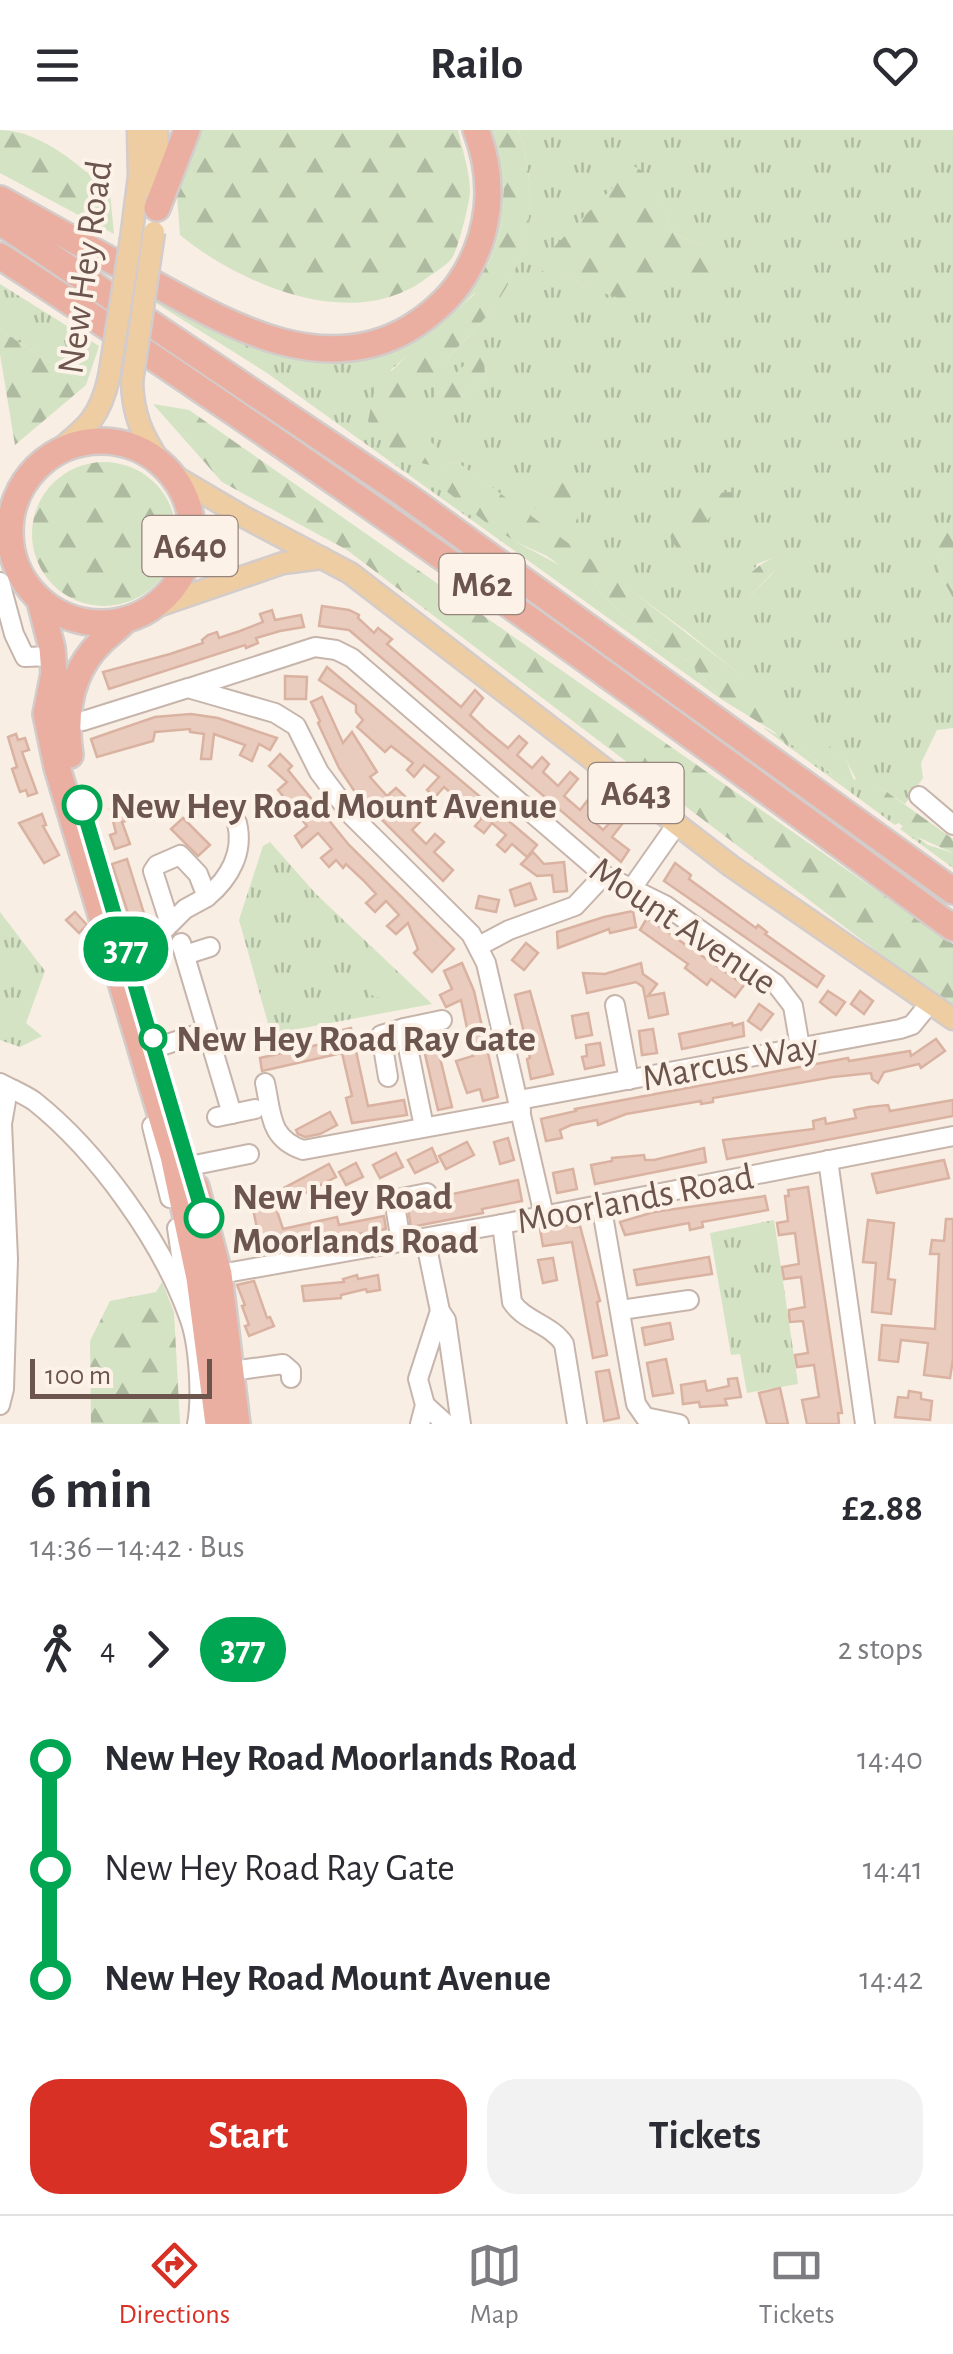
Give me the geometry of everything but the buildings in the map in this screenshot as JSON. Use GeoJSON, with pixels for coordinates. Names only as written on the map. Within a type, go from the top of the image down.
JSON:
{"type":"FeatureCollection","features":[{"type":"Feature","properties":{"kind":"highway"},"geometry":{"type":"LineString","coordinates":[[156,220],[186,130]]}},
{"type":"Feature","properties":{"kind":"highway"},"geometry":{"type":"LineString","coordinates":[[0,199],[234,326],[279,342],[351,349],[389,338],[418,322],[454,291],[468,270],[485,226],[489,201],[486,164],[476,130]]}},
{"type":"Feature","properties":{"kind":"highway","name":"M62"},"geometry":{"type":"LineString","coordinates":[[0,222],[404,494],[953,892]]}},
{"type":"Feature","properties":{"kind":"highway","name":"M62"},"geometry":{"type":"LineString","coordinates":[[0,256],[430,547],[953,928]]}},
{"type":"Feature","properties":{"kind":"highway","name":"A640"},"geometry":{"type":"LineString","coordinates":[[88,442],[113,442],[139,449],[165,468],[186,499],[192,528],[190,554],[175,584],[152,608],[125,620],[88,623],[72,619],[40,601],[25,583],[5,535],[20,488],[35,468],[55,453],[88,442]]}},
{"type":"Feature","properties":{"kind":"highway","name":"A640"},"geometry":{"type":"LineString","coordinates":[[40,601],[53,656],[46,714],[57,767],[209,1276],[232,1371],[238,1424]]}},
{"type":"Feature","properties":{"kind":"highway","name":"A640"},"geometry":{"type":"LineString","coordinates":[[125,620],[92,652],[66,707],[66,726],[72,770],[190,1166],[209,1276],[218,1424]]}},
{"type":"Feature","properties":{"kind":"highway"},"geometry":{"type":"LineString","coordinates":[[53,656],[92,652]]}},
{"type":"Feature","properties":{"kind":"main road","name":"New Hey Road"},"geometry":{"type":"LineString","coordinates":[[55,453],[93,422],[110,377],[139,176],[138,130]]}},
{"type":"Feature","properties":{"kind":"main road","name":"New Hey Road"},"geometry":{"type":"LineString","coordinates":[[156,130],[156,220],[132,382],[132,409],[142,436],[165,468]]}},
{"type":"Feature","properties":{"kind":"main road","name":"A643"},"geometry":{"type":"LineString","coordinates":[[165,468],[373,590],[731,866],[953,1019]]}},
{"type":"Feature","properties":{"kind":"main road"},"geometry":{"type":"LineString","coordinates":[[152,608],[282,563],[324,558]]}},
{"type":"Feature","properties":{"kind":"street"},"geometry":{"type":"LineString","coordinates":[[0,582],[14,634],[25,656],[53,656]]}},
{"type":"Feature","properties":{"kind":"street","name":"Mount Avenue"},"geometry":{"type":"LineString","coordinates":[[84,722],[316,647],[336,650],[352,658],[604,874],[665,905],[787,994],[794,1006],[800,1048]]}},
{"type":"Feature","properties":{"kind":"street"},"geometry":{"type":"LineString","coordinates":[[188,688],[275,713],[296,726],[334,796],[472,934],[479,946],[520,1105],[544,1215]]}},
{"type":"Feature","properties":{"kind":"street"},"geometry":{"type":"LineString","coordinates":[[919,796],[953,825]]}},
{"type":"Feature","properties":{"kind":"street"},"geometry":{"type":"LineString","coordinates":[[125,946],[148,939],[185,909],[208,898],[229,874],[242,841],[238,823]]}},
{"type":"Feature","properties":{"kind":"street"},"geometry":{"type":"LineString","coordinates":[[632,888],[677,824]]}},
{"type":"Feature","properties":{"kind":"street"},"geometry":{"type":"LineString","coordinates":[[170,924],[153,871],[157,865],[180,855],[198,874],[208,898]]}},
{"type":"Feature","properties":{"kind":"street"},"geometry":{"type":"LineString","coordinates":[[479,946],[508,930],[575,906],[604,874]]}},
{"type":"Feature","properties":{"kind":"street"},"geometry":{"type":"LineString","coordinates":[[210,947],[183,949],[207,1031],[224,1116],[255,1109]]}},
{"type":"Feature","properties":{"kind":"street"},"geometry":{"type":"LineString","coordinates":[[120,974],[177,1226],[198,1384],[198,1424]]}},
{"type":"Feature","properties":{"kind":"street","name":"Marcus Way"},"geometry":{"type":"LineString","coordinates":[[265,1083],[275,1130],[285,1144],[303,1150],[630,1080],[900,1029],[912,1025],[930,1003]]}},
{"type":"Feature","properties":{"kind":"street"},"geometry":{"type":"LineString","coordinates":[[615,1005],[630,1080]]}},
{"type":"Feature","properties":{"kind":"street"},"geometry":{"type":"LineString","coordinates":[[388,1078],[382,1034],[442,1020]]}},
{"type":"Feature","properties":{"kind":"street"},"geometry":{"type":"LineString","coordinates":[[404,1028],[424,1127]]}},
{"type":"Feature","properties":{"kind":"street"},"geometry":{"type":"LineString","coordinates":[[155,1048],[207,1031]]}},
{"type":"Feature","properties":{"kind":"street"},"geometry":{"type":"LineString","coordinates":[[0,1406],[4,1388],[8,1260],[2,1124],[7,1086],[32,1100],[92,1155],[169,1269],[191,1322]]}},
{"type":"Feature","properties":{"kind":"street","name":"Moorlands Road"},"geometry":{"type":"LineString","coordinates":[[209,1276],[502,1224],[953,1136]]}},
{"type":"Feature","properties":{"kind":"street"},"geometry":{"type":"LineString","coordinates":[[190,1166],[249,1154]]}},
{"type":"Feature","properties":{"kind":"street"},"geometry":{"type":"LineString","coordinates":[[828,1160],[866,1424]]}},
{"type":"Feature","properties":{"kind":"street"},"geometry":{"type":"LineString","coordinates":[[402,1242],[396,1205],[402,1198],[427,1193]]}},
{"type":"Feature","properties":{"kind":"street"},"geometry":{"type":"LineString","coordinates":[[601,1204],[636,1404],[645,1417],[679,1424]]}},
{"type":"Feature","properties":{"kind":"street"},"geometry":{"type":"LineString","coordinates":[[502,1224],[512,1302],[557,1334],[564,1344],[578,1424]]}},
{"type":"Feature","properties":{"kind":"street"},"geometry":{"type":"LineString","coordinates":[[426,1238],[440,1310],[446,1320],[461,1424]]}},
{"type":"Feature","properties":{"kind":"street"},"geometry":{"type":"LineString","coordinates":[[621,1310],[689,1300]]}},
{"type":"Feature","properties":{"kind":"street"},"geometry":{"type":"LineString","coordinates":[[440,1310],[418,1378],[422,1414],[446,1424]]}},
{"type":"Feature","properties":{"kind":"street"},"geometry":{"type":"LineString","coordinates":[[232,1371],[283,1364],[292,1378]]}},
{"type":"Feature","properties":{"kind":"green space"},"geometry":{"type":"Polygon","coordinates":[[[0,130],[45,143],[99,183],[110,194],[114,234],[0,173],[0,130]]]}},
{"type":"Feature","properties":{"kind":"green space"},"geometry":{"type":"Polygon","coordinates":[[[202,130],[458,130],[470,191],[450,261],[399,294],[367,302],[300,296],[235,271],[180,235],[176,181],[202,130]]]}},
{"type":"Feature","properties":{"kind":"green space"},"geometry":{"type":"Polygon","coordinates":[[[484,130],[493,130],[504,188],[500,229],[475,293],[391,370],[409,425],[423,387],[489,313],[517,266],[529,215],[526,159],[519,130],[953,130],[953,525],[931,529],[942,578],[953,598],[953,728],[937,730],[921,763],[923,778],[905,804],[880,787],[868,796],[900,822],[895,825],[763,727],[803,750],[844,785],[856,779],[846,760],[686,631],[457,462],[445,465],[516,542],[593,583],[617,610],[668,651],[690,662],[721,699],[267,373],[156,303],[157,292],[187,309],[363,351],[471,276],[484,130]],[[650,177],[564,273],[587,288],[638,279],[664,262],[702,246],[674,233],[650,177]],[[465,366],[455,374],[459,399],[485,378],[465,366]],[[775,557],[757,564],[742,597],[750,596],[773,573],[775,557]]]}},
{"type":"Feature","properties":{"kind":"green space"},"geometry":{"type":"Polygon","coordinates":[[[493,130],[519,130],[530,190],[529,218],[524,245],[502,295],[485,319],[437,369],[416,401],[410,425],[437,447],[436,466],[396,452],[381,440],[368,421],[375,388],[475,294],[475,282],[491,259],[500,229],[504,188],[493,130]]]}},
{"type":"Feature","properties":{"kind":"green space"},"geometry":{"type":"Polygon","coordinates":[[[634,166],[650,176],[674,233],[702,246],[717,265],[706,277],[690,277],[664,262],[653,276],[638,279],[629,301],[587,288],[564,273],[542,272],[549,252],[634,166]]]}},
{"type":"Feature","properties":{"kind":"green space"},"geometry":{"type":"Polygon","coordinates":[[[0,284],[99,346],[86,385],[0,330],[0,284]]]}},
{"type":"Feature","properties":{"kind":"green space"},"geometry":{"type":"Polygon","coordinates":[[[0,330],[86,385],[15,445],[0,354],[0,330]]]}},
{"type":"Feature","properties":{"kind":"green space"},"geometry":{"type":"Polygon","coordinates":[[[477,353],[484,357],[485,378],[459,399],[438,402],[434,394],[477,353]]]}},
{"type":"Feature","properties":{"kind":"green space"},"geometry":{"type":"Polygon","coordinates":[[[153,404],[189,410],[953,944],[953,1004],[891,962],[347,550],[222,482],[153,404]]]}},
{"type":"Feature","properties":{"kind":"green space"},"geometry":{"type":"Polygon","coordinates":[[[104,462],[132,467],[155,483],[171,506],[176,534],[171,562],[155,585],[132,601],[104,606],[76,601],[53,585],[37,562],[32,534],[37,506],[53,483],[76,467],[104,462]]]}},
{"type":"Feature","properties":{"kind":"green space"},"geometry":{"type":"Polygon","coordinates":[[[457,462],[781,706],[846,760],[856,785],[844,785],[803,750],[721,699],[690,662],[668,651],[617,610],[593,583],[516,542],[445,490],[439,475],[445,465],[457,462]]]}},
{"type":"Feature","properties":{"kind":"green space"},"geometry":{"type":"Polygon","coordinates":[[[557,476],[581,489],[584,500],[575,524],[551,521],[533,506],[537,490],[557,476]]]}},
{"type":"Feature","properties":{"kind":"green space"},"geometry":{"type":"Polygon","coordinates":[[[731,492],[734,499],[709,519],[695,549],[682,555],[671,540],[669,529],[695,502],[731,492]]]}},
{"type":"Feature","properties":{"kind":"green space"},"geometry":{"type":"Polygon","coordinates":[[[953,525],[953,598],[942,578],[930,528],[953,525]]]}},
{"type":"Feature","properties":{"kind":"green space"},"geometry":{"type":"Polygon","coordinates":[[[775,557],[780,558],[781,564],[749,597],[741,597],[752,572],[775,557]]]}},
{"type":"Feature","properties":{"kind":"green space"},"geometry":{"type":"Polygon","coordinates":[[[880,787],[953,839],[953,853],[913,835],[867,796],[880,787]]]}},
{"type":"Feature","properties":{"kind":"green space"},"geometry":{"type":"Polygon","coordinates":[[[903,826],[928,845],[953,853],[953,868],[900,829],[903,826]]]}},
{"type":"Feature","properties":{"kind":"green space"},"geometry":{"type":"Polygon","coordinates":[[[270,842],[316,894],[432,1004],[271,1034],[239,920],[263,846],[270,842]]]}},
{"type":"Feature","properties":{"kind":"green space"},"geometry":{"type":"Polygon","coordinates":[[[0,912],[45,971],[26,1023],[42,1036],[20,1047],[0,1040],[0,912]]]}},
{"type":"Feature","properties":{"kind":"green space"},"geometry":{"type":"Polygon","coordinates":[[[369,971],[386,971],[392,991],[383,999],[368,994],[369,971]]]}},
{"type":"Feature","properties":{"kind":"green space"},"geometry":{"type":"Polygon","coordinates":[[[774,1220],[798,1384],[747,1393],[740,1354],[731,1355],[710,1233],[774,1220]]]}},
{"type":"Feature","properties":{"kind":"green space"},"geometry":{"type":"Polygon","coordinates":[[[162,1282],[174,1312],[180,1424],[91,1424],[90,1341],[110,1301],[156,1292],[162,1282]]]}},
{"type":"Feature","properties":{"kind":"bus line","name":"377"},"geometry":{"type":"LineString","coordinates":[[82,805],[204,1218]]}},
{"type":"Feature","properties":{"kind":"place","name":"New Hey Road Mount Avenue"},"geometry":{"type":"Point","coordinates":[82,805]}},
{"type":"Feature","properties":{"kind":"place","name":"New Hey Road Ray Gate"},"geometry":{"type":"Point","coordinates":[153,1038]}},
{"type":"Feature","properties":{"kind":"place","name":"New Hey Road Moorlands Road"},"geometry":{"type":"Point","coordinates":[204,1218]}}]}
